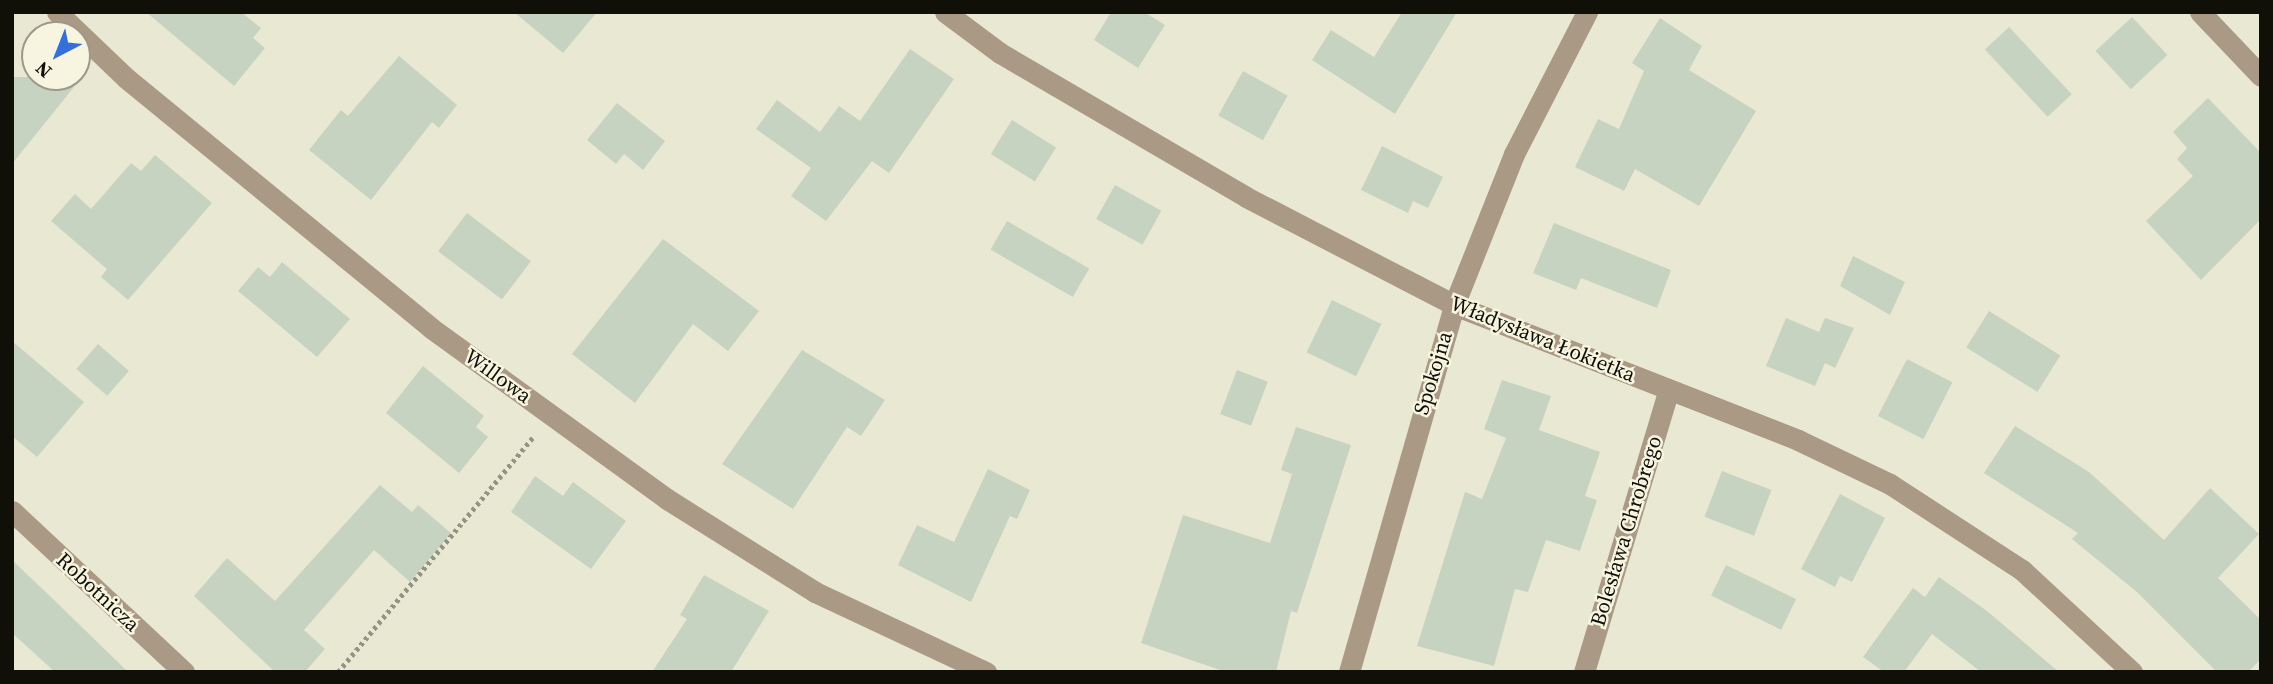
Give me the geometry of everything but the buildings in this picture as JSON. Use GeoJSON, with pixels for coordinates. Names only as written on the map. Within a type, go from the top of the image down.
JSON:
{"type":"FeatureCollection","features":[{"type":"Feature","properties":{"kind":"street","name":"Willowa"},"geometry":{"type":"LineString","coordinates":[[57,12],[126,78],[431,328],[667,499],[815,592],[986,672]]}},
{"type":"Feature","properties":{"kind":"street","name":"Władysława Łokietka"},"geometry":{"type":"LineString","coordinates":[[945,12],[1000,53],[1246,197],[1454,305],[1798,440],[1890,484],[1956,524],[2022,570],[2132,672]]}},
{"type":"Feature","properties":{"kind":"street","name":"Spokojna"},"geometry":{"type":"LineString","coordinates":[[1349,672],[1454,305],[1514,154],[1587,12]]}},
{"type":"Feature","properties":{"kind":"street"},"geometry":{"type":"LineString","coordinates":[[2200,12],[2261,76]]}},
{"type":"Feature","properties":{"kind":"street","name":"Bolesława Chrobrego"},"geometry":{"type":"LineString","coordinates":[[1584,672],[1669,390]]}},
{"type":"Feature","properties":{"kind":"street","name":"Robotnicza"},"geometry":{"type":"LineString","coordinates":[[12,512],[184,672]]}},
{"type":"Feature","properties":{"kind":"path"},"geometry":{"type":"LineString","coordinates":[[338,672],[551,415]]}}]}
